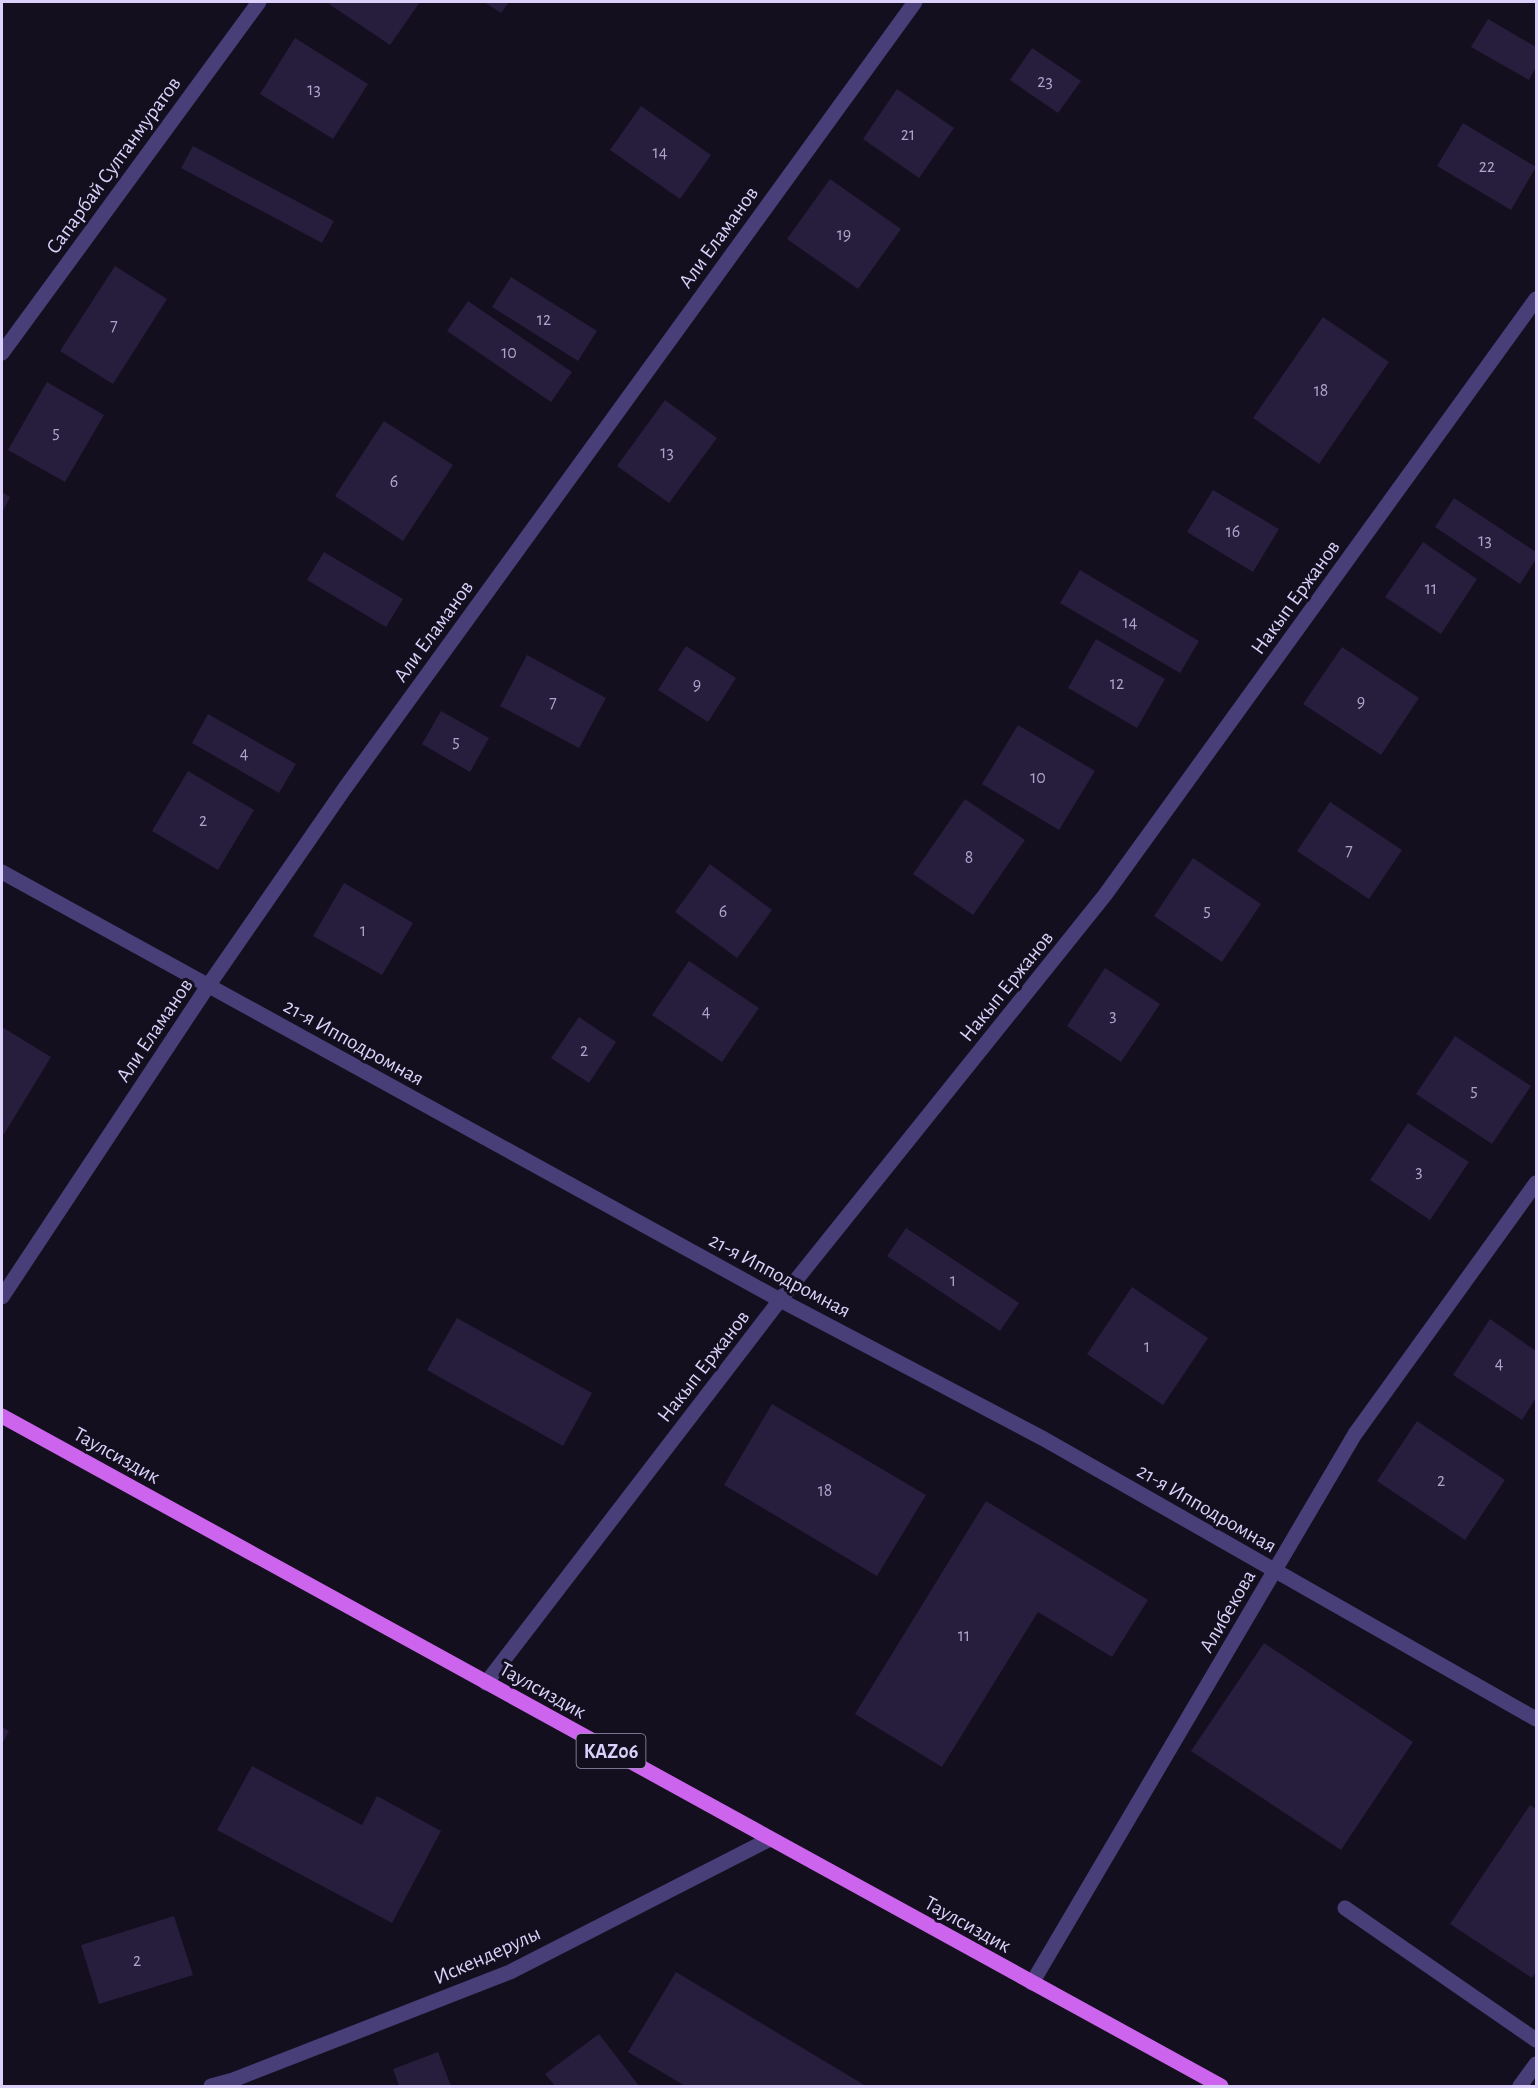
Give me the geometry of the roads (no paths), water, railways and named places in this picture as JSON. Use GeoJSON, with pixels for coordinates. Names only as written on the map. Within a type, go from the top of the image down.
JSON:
{"type":"FeatureCollection","features":[{"type":"Feature","properties":{"kind":"main road","name":"Таулсиздик"},"geometry":{"type":"LineString","coordinates":[[2,1416],[1221,2086]]}},
{"type":"Feature","properties":{"kind":"street","name":"Сапарбай Султанмуратов"},"geometry":{"type":"LineString","coordinates":[[2,353],[259,2]]}},
{"type":"Feature","properties":{"kind":"street","name":"Али Еламанов"},"geometry":{"type":"LineString","coordinates":[[2,1297],[208,986],[345,788],[915,2]]}},
{"type":"Feature","properties":{"kind":"street","name":"Накып Ержанов"},"geometry":{"type":"LineString","coordinates":[[486,1683],[780,1300],[1106,895],[1536,299]]}},
{"type":"Feature","properties":{"kind":"street","name":"21-я Ипподромная"},"geometry":{"type":"LineString","coordinates":[[2,872],[780,1300],[1044,1439],[1536,1719]]}},
{"type":"Feature","properties":{"kind":"street","name":"Алибекова"},"geometry":{"type":"LineString","coordinates":[[1032,1983],[1355,1434],[1536,1183]]}},
{"type":"Feature","properties":{"kind":"street","name":"Искендерулы"},"geometry":{"type":"LineString","coordinates":[[211,2086],[233,2080],[510,1972],[770,1839]]}},
{"type":"Feature","properties":{"kind":"street"},"geometry":{"type":"LineString","coordinates":[[1345,1908],[1536,2040]]}},
{"type":"Feature","properties":{"kind":"street"},"geometry":{"type":"LineString","coordinates":[[1520,2086],[1536,2064]]}}]}
